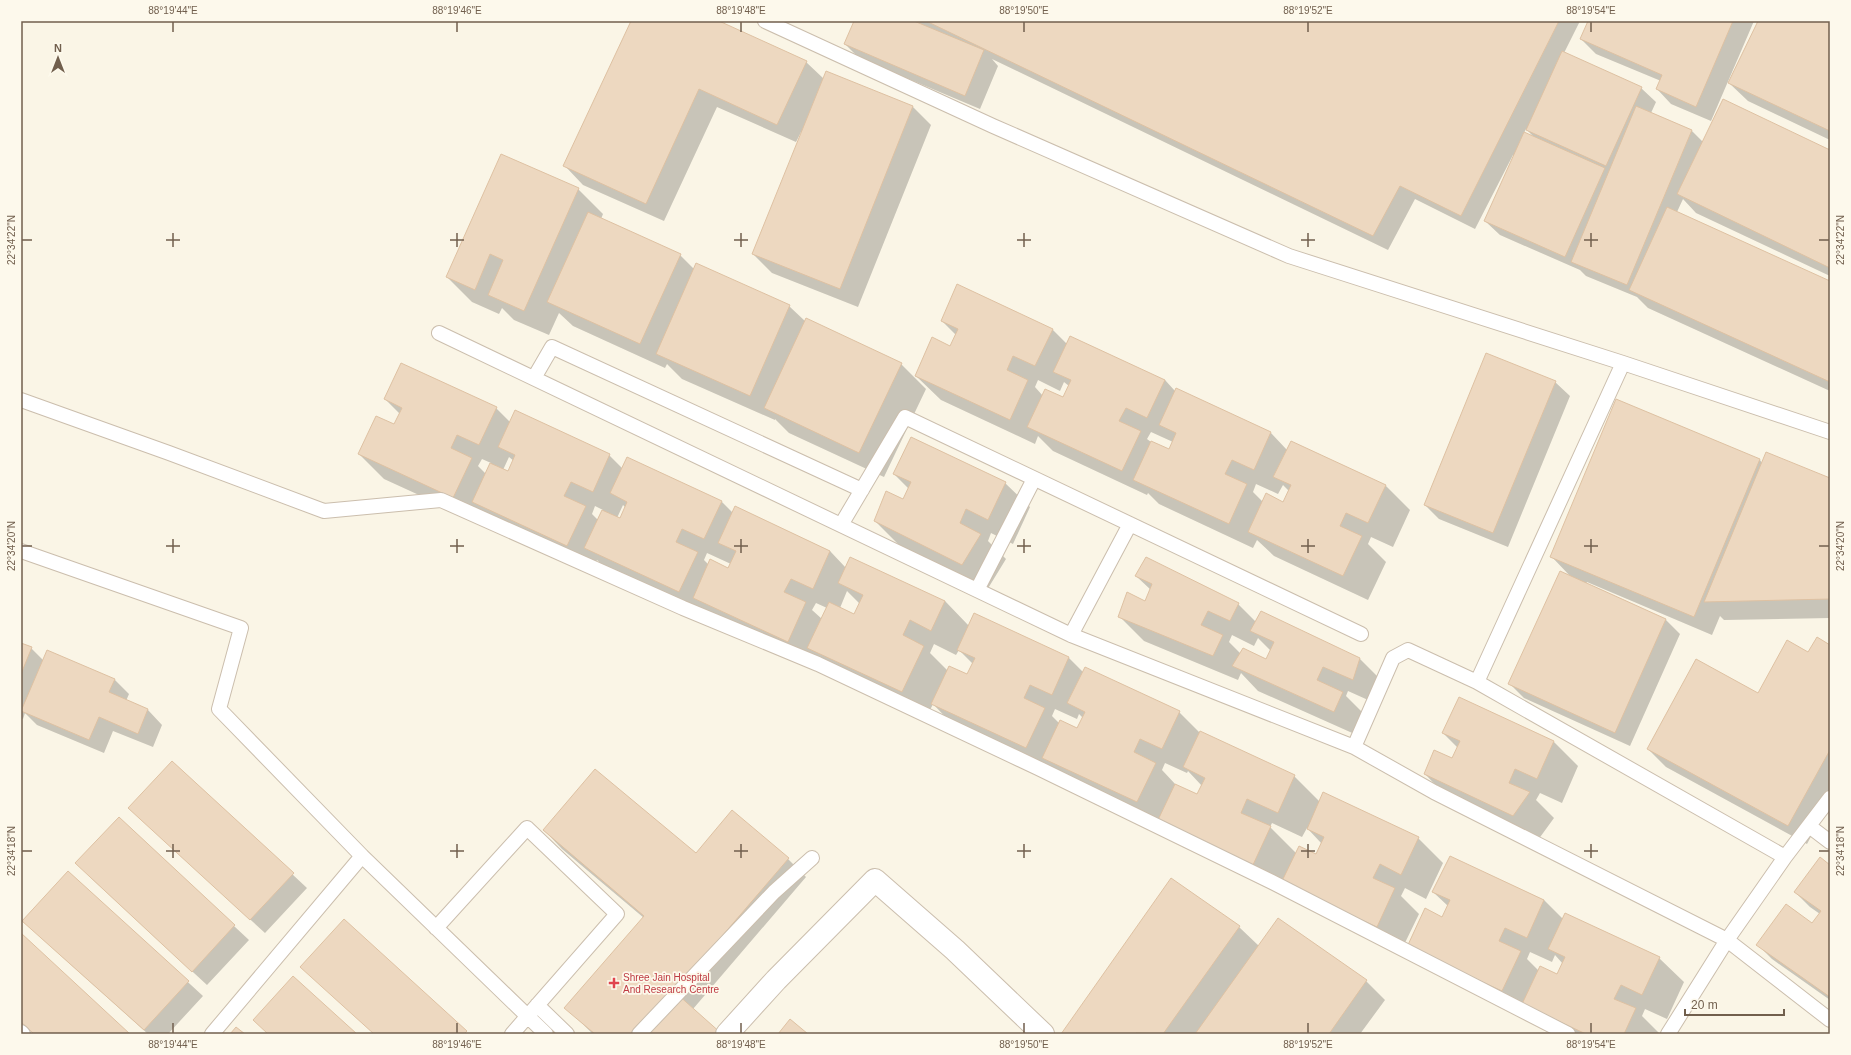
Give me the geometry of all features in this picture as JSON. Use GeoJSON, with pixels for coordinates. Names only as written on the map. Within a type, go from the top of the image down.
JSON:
{"type":"FeatureCollection","features":[{"type":"Feature","properties":{"kind":"street"},"geometry":{"type":"LineString","coordinates":[[727,1034],[776,980],[875,880],[955,950],[1043,1034]]}},
{"type":"Feature","properties":{"kind":"lane"},"geometry":{"type":"LineString","coordinates":[[765,21],[993,126],[1289,256],[1623,363],[1830,432]]}},
{"type":"Feature","properties":{"kind":"lane"},"geometry":{"type":"LineString","coordinates":[[439,333],[1071,635],[1354,747],[1434,792],[1727,940],[1830,1020]]}},
{"type":"Feature","properties":{"kind":"lane"},"geometry":{"type":"LineString","coordinates":[[534,378],[552,347],[862,490]]}},
{"type":"Feature","properties":{"kind":"lane"},"geometry":{"type":"LineString","coordinates":[[1477,682],[1623,363]]}},
{"type":"Feature","properties":{"kind":"lane"},"geometry":{"type":"LineString","coordinates":[[21,400],[324,511],[441,500],[683,608],[832,670],[1272,882],[1568,1034]]}},
{"type":"Feature","properties":{"kind":"lane"},"geometry":{"type":"LineString","coordinates":[[841,525],[905,417],[1361,634]]}},
{"type":"Feature","properties":{"kind":"lane"},"geometry":{"type":"LineString","coordinates":[[977,590],[1034,479]]}},
{"type":"Feature","properties":{"kind":"lane"},"geometry":{"type":"LineString","coordinates":[[1071,635],[1130,524]]}},
{"type":"Feature","properties":{"kind":"lane"},"geometry":{"type":"LineString","coordinates":[[21,551],[241,628],[219,709],[362,856],[546,1034]]}},
{"type":"Feature","properties":{"kind":"lane"},"geometry":{"type":"LineString","coordinates":[[1354,747],[1393,658],[1408,650],[1477,682],[1785,857]]}},
{"type":"Feature","properties":{"kind":"lane"},"geometry":{"type":"LineString","coordinates":[[1668,1034],[1727,940],[1785,857],[1830,798]]}},
{"type":"Feature","properties":{"kind":"lane"},"geometry":{"type":"LineString","coordinates":[[1809,826],[1830,842]]}},
{"type":"Feature","properties":{"kind":"lane"},"geometry":{"type":"LineString","coordinates":[[436,928],[527,828],[617,914],[512,1034]]}},
{"type":"Feature","properties":{"kind":"lane"},"geometry":{"type":"LineString","coordinates":[[212,1034],[362,856]]}},
{"type":"Feature","properties":{"kind":"lane"},"geometry":{"type":"LineString","coordinates":[[639,1034],[774,892],[812,858]]}},
{"type":"Feature","properties":{"kind":"lane"},"geometry":{"type":"LineString","coordinates":[[537,1005],[567,1034]]}},
{"type":"Feature","properties":{"kind":"building"},"geometry":{"type":"Polygon","coordinates":[[[631,21],[719,21],[807,61],[777,125],[699,89],[646,204],[563,166],[631,21]]]}},
{"type":"Feature","properties":{"kind":"building"},"geometry":{"type":"Polygon","coordinates":[[[854,21],[914,21],[984,50],[965,96],[844,44],[854,21]]]}},
{"type":"Feature","properties":{"kind":"building"},"geometry":{"type":"Polygon","coordinates":[[[926,21],[1559,21],[1461,216],[1400,186],[1373,236],[926,21]]]}},
{"type":"Feature","properties":{"kind":"building"},"geometry":{"type":"Polygon","coordinates":[[[1588,21],[1733,21],[1696,107],[1656,89],[1662,75],[1580,39],[1588,21]]]}},
{"type":"Feature","properties":{"kind":"building"},"geometry":{"type":"Polygon","coordinates":[[[1758,21],[1830,21],[1830,131],[1728,83],[1758,21]]]}},
{"type":"Feature","properties":{"kind":"building"},"geometry":{"type":"Polygon","coordinates":[[[1562,51],[1642,87],[1606,166],[1526,130],[1562,51]]]}},
{"type":"Feature","properties":{"kind":"building"},"geometry":{"type":"Polygon","coordinates":[[[826,71],[913,106],[840,289],[752,254],[826,71]]]}},
{"type":"Feature","properties":{"kind":"building"},"geometry":{"type":"Polygon","coordinates":[[[1723,99],[1830,150],[1830,268],[1677,194],[1723,99]]]}},
{"type":"Feature","properties":{"kind":"building"},"geometry":{"type":"Polygon","coordinates":[[[1636,106],[1692,130],[1627,285],[1571,262],[1636,106]]]}},
{"type":"Feature","properties":{"kind":"building"},"geometry":{"type":"Polygon","coordinates":[[[1524,132],[1605,168],[1565,257],[1484,221],[1524,132]]]}},
{"type":"Feature","properties":{"kind":"building"},"geometry":{"type":"Polygon","coordinates":[[[501,154],[579,188],[524,311],[488,295],[503,260],[490,254],[475,290],[446,277],[501,154]]]}},
{"type":"Feature","properties":{"kind":"building"},"geometry":{"type":"Polygon","coordinates":[[[1667,207],[1830,281],[1830,382],[1629,290],[1667,207]]]}},
{"type":"Feature","properties":{"kind":"building"},"geometry":{"type":"Polygon","coordinates":[[[588,212],[681,254],[640,344],[547,302],[588,212]]]}},
{"type":"Feature","properties":{"kind":"building"},"geometry":{"type":"Polygon","coordinates":[[[696,263],[790,305],[750,396],[656,354],[696,263]]]}},
{"type":"Feature","properties":{"kind":"building"},"geometry":{"type":"Polygon","coordinates":[[[957,284],[1053,329],[1035,366],[1013,356],[1007,370],[1028,380],[1010,420],[915,376],[932,337],[950,346],[958,329],[941,321],[957,284]]]}},
{"type":"Feature","properties":{"kind":"building"},"geometry":{"type":"Polygon","coordinates":[[[806,318],[902,363],[859,453],[764,408],[806,318]]]}},
{"type":"Feature","properties":{"kind":"building"},"geometry":{"type":"Polygon","coordinates":[[[1070,336],[1165,380],[1147,418],[1126,408],[1119,421],[1141,431],[1122,471],[1027,427],[1045,389],[1063,397],[1071,380],[1053,372],[1070,336]]]}},
{"type":"Feature","properties":{"kind":"building"},"geometry":{"type":"Polygon","coordinates":[[[1486,353],[1556,381],[1493,533],[1424,505],[1486,353]]]}},
{"type":"Feature","properties":{"kind":"building"},"geometry":{"type":"Polygon","coordinates":[[[401,363],[497,407],[479,445],[457,435],[451,448],[472,458],[453,498],[358,454],[376,416],[394,424],[402,408],[384,399],[401,363]]]}},
{"type":"Feature","properties":{"kind":"building"},"geometry":{"type":"Polygon","coordinates":[[[1176,388],[1271,432],[1254,470],[1232,460],[1225,474],[1247,484],[1229,524],[1133,480],[1151,441],[1169,449],[1176,433],[1159,425],[1176,388]]]}},
{"type":"Feature","properties":{"kind":"building"},"geometry":{"type":"Polygon","coordinates":[[[1616,399],[1760,459],[1694,617],[1550,557],[1616,399]]]}},
{"type":"Feature","properties":{"kind":"building"},"geometry":{"type":"Polygon","coordinates":[[[515,410],[610,454],[593,492],[571,482],[564,496],[586,506],[567,546],[472,502],[490,463],[508,471],[515,455],[498,447],[515,410]]]}},
{"type":"Feature","properties":{"kind":"building"},"geometry":{"type":"Polygon","coordinates":[[[911,437],[1006,482],[988,520],[966,509],[960,523],[981,534],[962,565],[874,521],[886,491],[903,499],[911,482],[893,474],[911,437]]]}},
{"type":"Feature","properties":{"kind":"building"},"geometry":{"type":"Polygon","coordinates":[[[1291,441],[1386,485],[1368,523],[1346,513],[1340,526],[1362,536],[1343,576],[1248,532],[1266,493],[1283,502],[1291,485],[1273,477],[1291,441]]]}},
{"type":"Feature","properties":{"kind":"building"},"geometry":{"type":"Polygon","coordinates":[[[1766,452],[1830,478],[1830,599],[1704,602],[1766,452]]]}},
{"type":"Feature","properties":{"kind":"building"},"geometry":{"type":"Polygon","coordinates":[[[627,457],[722,501],[704,539],[682,529],[676,542],[698,552],[679,592],[584,548],[602,510],[620,518],[627,502],[610,493],[627,457]]]}},
{"type":"Feature","properties":{"kind":"building"},"geometry":{"type":"Polygon","coordinates":[[[735,506],[830,551],[813,589],[791,579],[784,592],[806,602],[788,642],[693,598],[710,559],[728,568],[736,551],[718,543],[735,506]]]}},
{"type":"Feature","properties":{"kind":"building"},"geometry":{"type":"Polygon","coordinates":[[[850,557],[945,601],[931,631],[910,620],[903,635],[924,646],[902,692],[807,648],[829,602],[854,614],[863,595],[838,583],[850,557]]]}},
{"type":"Feature","properties":{"kind":"building"},"geometry":{"type":"Polygon","coordinates":[[[1146,557],[1239,603],[1230,621],[1208,611],[1201,625],[1223,635],[1213,656],[1118,617],[1127,592],[1145,601],[1152,584],[1135,576],[1146,557]]]}},
{"type":"Feature","properties":{"kind":"building"},"geometry":{"type":"Polygon","coordinates":[[[1560,571],[1666,619],[1615,733],[1508,684],[1560,571]]]}},
{"type":"Feature","properties":{"kind":"building"},"geometry":{"type":"Polygon","coordinates":[[[1261,611],[1360,658],[1353,680],[1323,667],[1317,680],[1343,692],[1334,712],[1232,666],[1243,648],[1266,659],[1274,642],[1250,631],[1261,611]]]}},
{"type":"Feature","properties":{"kind":"building"},"geometry":{"type":"Polygon","coordinates":[[[974,613],[1069,657],[1052,695],[1030,685],[1024,698],[1045,708],[1026,748],[931,704],[949,666],[967,674],[975,658],[957,650],[974,613]]]}},
{"type":"Feature","properties":{"kind":"building"},"geometry":{"type":"Polygon","coordinates":[[[1817,637],[1830,645],[1830,750],[1788,826],[1647,749],[1696,659],[1758,693],[1787,640],[1808,652],[1817,637]]]}},
{"type":"Feature","properties":{"kind":"building"},"geometry":{"type":"Polygon","coordinates":[[[21,643],[32,647],[21,674],[21,643]]]}},
{"type":"Feature","properties":{"kind":"building"},"geometry":{"type":"Polygon","coordinates":[[[47,650],[115,679],[109,692],[148,709],[138,734],[99,717],[89,740],[21,711],[47,650]]]}},
{"type":"Feature","properties":{"kind":"building"},"geometry":{"type":"Polygon","coordinates":[[[1085,667],[1180,711],[1162,749],[1140,739],[1134,752],[1156,763],[1137,802],[1042,758],[1060,720],[1077,728],[1085,712],[1067,703],[1085,667]]]}},
{"type":"Feature","properties":{"kind":"building"},"geometry":{"type":"Polygon","coordinates":[[[1459,697],[1554,741],[1537,779],[1515,769],[1509,783],[1530,792],[1513,816],[1424,774],[1434,750],[1452,758],[1460,741],[1442,733],[1459,697]]]}},
{"type":"Feature","properties":{"kind":"building"},"geometry":{"type":"Polygon","coordinates":[[[1200,731],[1295,775],[1278,813],[1247,799],[1241,813],[1271,826],[1252,867],[1157,822],[1175,784],[1197,794],[1205,778],[1183,767],[1200,731]]]}},
{"type":"Feature","properties":{"kind":"building"},"geometry":{"type":"Polygon","coordinates":[[[172,761],[294,873],[250,920],[128,808],[172,761]]]}},
{"type":"Feature","properties":{"kind":"building"},"geometry":{"type":"Polygon","coordinates":[[[595,769],[696,853],[732,810],[789,858],[638,1034],[595,1034],[564,1008],[644,916],[543,830],[595,769]]]}},
{"type":"Feature","properties":{"kind":"building"},"geometry":{"type":"Polygon","coordinates":[[[1323,792],[1419,837],[1401,875],[1380,864],[1373,878],[1395,888],[1377,927],[1281,883],[1299,846],[1316,854],[1324,837],[1307,829],[1323,792]]]}},
{"type":"Feature","properties":{"kind":"building"},"geometry":{"type":"Polygon","coordinates":[[[119,817],[235,925],[192,972],[75,863],[119,817]]]}},
{"type":"Feature","properties":{"kind":"building"},"geometry":{"type":"Polygon","coordinates":[[[1450,856],[1544,900],[1527,938],[1505,928],[1499,941],[1521,951],[1502,991],[1407,947],[1425,908],[1442,917],[1450,900],[1432,892],[1450,856]]]}},
{"type":"Feature","properties":{"kind":"building"},"geometry":{"type":"Polygon","coordinates":[[[1820,857],[1830,865],[1830,997],[1756,945],[1786,904],[1812,923],[1821,911],[1794,892],[1820,857]]]}},
{"type":"Feature","properties":{"kind":"building"},"geometry":{"type":"Polygon","coordinates":[[[68,871],[189,981],[144,1030],[22,921],[68,871]]]}},
{"type":"Feature","properties":{"kind":"building"},"geometry":{"type":"Polygon","coordinates":[[[1171,878],[1240,926],[1163,1034],[1061,1034],[1171,878]]]}},
{"type":"Feature","properties":{"kind":"building"},"geometry":{"type":"Polygon","coordinates":[[[1565,913],[1660,957],[1642,995],[1621,985],[1614,999],[1636,1008],[1624,1034],[1586,1034],[1522,1004],[1540,966],[1557,974],[1565,957],[1548,949],[1565,913]]]}},
{"type":"Feature","properties":{"kind":"building"},"geometry":{"type":"Polygon","coordinates":[[[1278,918],[1367,980],[1329,1034],[1195,1034],[1278,918]]]}},
{"type":"Feature","properties":{"kind":"building"},"geometry":{"type":"Polygon","coordinates":[[[344,919],[467,1031],[464,1034],[374,1034],[300,967],[344,919]]]}},
{"type":"Feature","properties":{"kind":"building"},"geometry":{"type":"Polygon","coordinates":[[[21,933],[130,1034],[34,1034],[21,1022],[21,933]]]}},
{"type":"Feature","properties":{"kind":"building"},"geometry":{"type":"Polygon","coordinates":[[[293,976],[357,1034],[268,1034],[253,1020],[293,976]]]}},
{"type":"Feature","properties":{"kind":"building"},"geometry":{"type":"Polygon","coordinates":[[[677,994],[722,1034],[642,1034],[677,994]]]}},
{"type":"Feature","properties":{"kind":"building"},"geometry":{"type":"Polygon","coordinates":[[[790,1019],[808,1034],[778,1034],[790,1019]]]}},
{"type":"Feature","properties":{"kind":"building"},"geometry":{"type":"Polygon","coordinates":[[[236,1027],[245,1034],[230,1034],[236,1027]]]}},
{"type":"Feature","properties":{"kind":"place","name":"Shree Jain Hospital And Research Centre"},"geometry":{"type":"Point","coordinates":[614,983]}}]}
